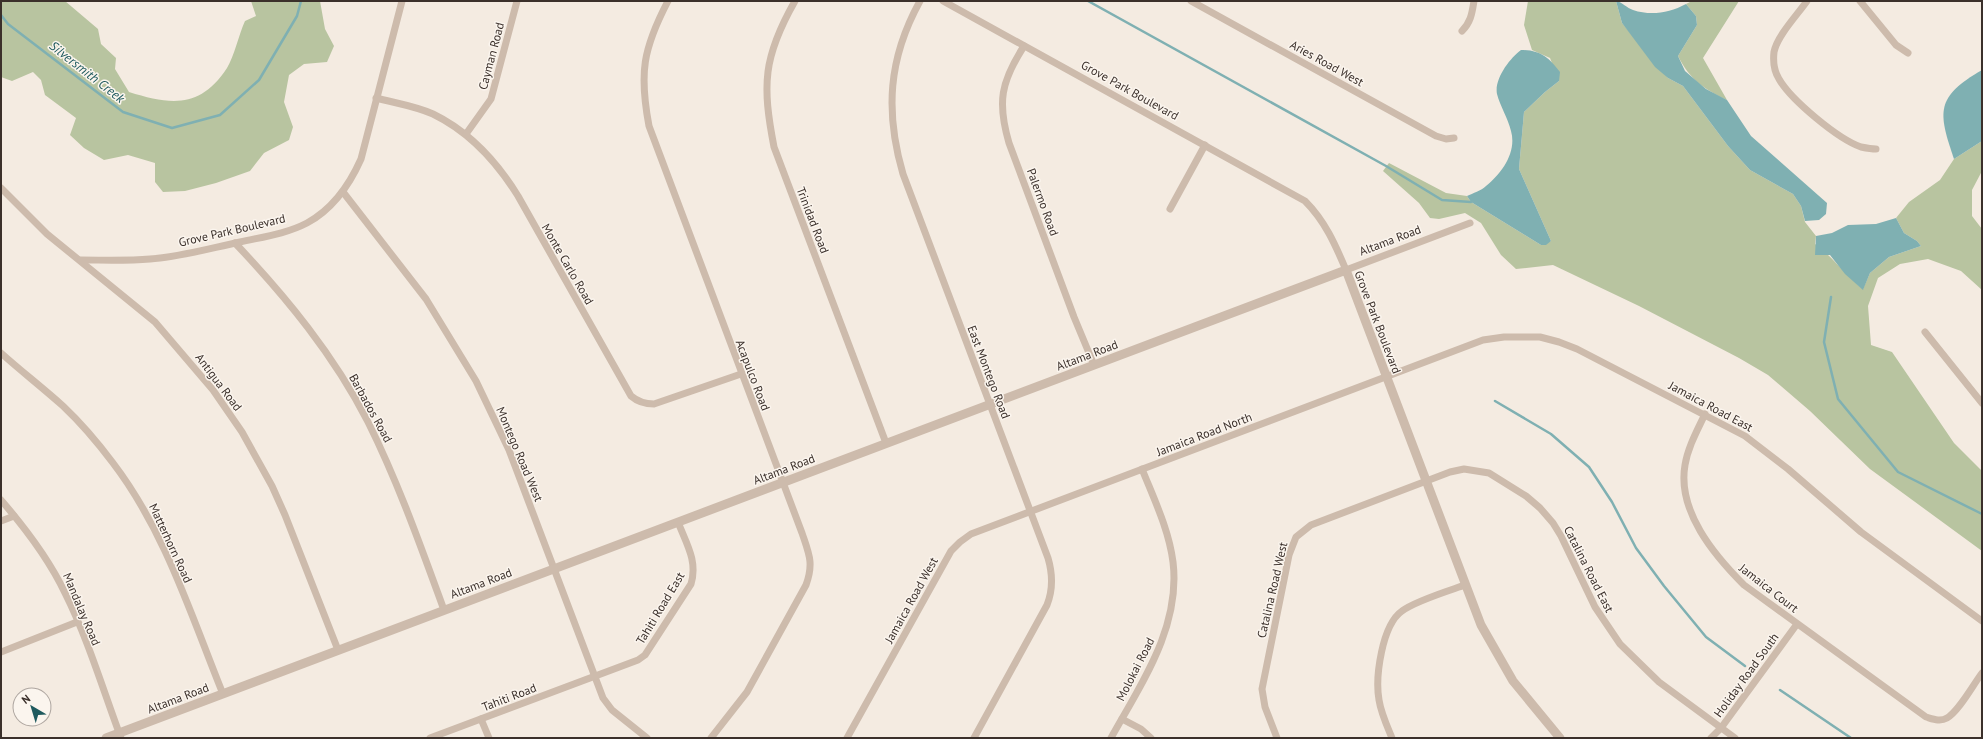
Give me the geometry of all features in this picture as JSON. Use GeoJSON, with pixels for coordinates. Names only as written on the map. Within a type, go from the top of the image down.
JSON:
{"type":"FeatureCollection","features":[{"type":"Feature","properties":{"kind":"street","name":"Grove Park Boulevard"},"geometry":{"type":"LineString","coordinates":[[80,260],[151,259],[235,243],[276,234],[307,222],[327,208],[343,192],[361,159],[402,1]]}},
{"type":"Feature","properties":{"kind":"street","name":"Cayman Road"},"geometry":{"type":"LineString","coordinates":[[466,134],[491,99],[517,1]]}},
{"type":"Feature","properties":{"kind":"street","name":"Acapulco Road"},"geometry":{"type":"LineString","coordinates":[[668,1],[649,41],[644,65],[644,86],[649,126],[740,374],[811,558],[811,571],[806,585],[747,692],[711,738]]}},
{"type":"Feature","properties":{"kind":"street","name":"Trinidad Road"},"geometry":{"type":"LineString","coordinates":[[795,1],[780,28],[773,46],[768,68],[767,108],[774,147],[886,443]]}},
{"type":"Feature","properties":{"kind":"street","name":"East Montego Road"},"geometry":{"type":"LineString","coordinates":[[920,1],[905,34],[894,76],[891,103],[892,130],[903,174],[1050,564],[1052,579],[1047,605],[974,738]]}},
{"type":"Feature","properties":{"kind":"street","name":"Grove Park Boulevard"},"geometry":{"type":"LineString","coordinates":[[943,1],[1305,201],[1317,213],[1328,230],[1346,270],[1464,585],[1481,625],[1506,670],[1526,698],[1560,738]]}},
{"type":"Feature","properties":{"kind":"street","name":"Aries Road West"},"geometry":{"type":"LineString","coordinates":[[1191,1],[1436,136],[1446,140],[1454,138]]}},
{"type":"Feature","properties":{"kind":"street"},"geometry":{"type":"LineString","coordinates":[[1462,31],[1467,26],[1471,18],[1474,1]]}},
{"type":"Feature","properties":{"kind":"street"},"geometry":{"type":"LineString","coordinates":[[1807,1],[1780,38],[1774,50],[1773,61],[1779,80],[1806,109],[1850,141],[1862,147],[1876,149]]}},
{"type":"Feature","properties":{"kind":"street"},"geometry":{"type":"LineString","coordinates":[[1860,1],[1896,44],[1908,53]]}},
{"type":"Feature","properties":{"kind":"street","name":"Palermo Road"},"geometry":{"type":"LineString","coordinates":[[1024,46],[1012,66],[1006,81],[1003,94],[1003,121],[1009,143],[1074,317],[1094,366]]}},
{"type":"Feature","properties":{"kind":"street","name":"Monte Carlo Road"},"geometry":{"type":"LineString","coordinates":[[376,98],[414,107],[432,114],[466,134],[487,153],[507,177],[631,396],[646,404],[654,404],[740,374]]}},
{"type":"Feature","properties":{"kind":"street"},"geometry":{"type":"LineString","coordinates":[[1170,209],[1205,145]]}},
{"type":"Feature","properties":{"kind":"street","name":"Antigua Road"},"geometry":{"type":"LineString","coordinates":[[1,188],[47,234],[155,322],[184,354],[228,410],[272,486],[285,515],[338,650]]}},
{"type":"Feature","properties":{"kind":"street","name":"Montego Road West"},"geometry":{"type":"LineString","coordinates":[[343,192],[426,299],[476,381],[510,450],[604,698],[612,710],[647,738]]}},
{"type":"Feature","properties":{"kind":"street","name":"Altama Road"},"geometry":{"type":"LineString","coordinates":[[106,738],[120,736],[223,694],[338,650],[1470,223]]}},
{"type":"Feature","properties":{"kind":"street","name":"Barbados Road"},"geometry":{"type":"LineString","coordinates":[[235,243],[265,275],[303,321],[324,350],[357,404],[390,471],[444,610]]}},
{"type":"Feature","properties":{"kind":"street"},"geometry":{"type":"LineString","coordinates":[[1925,332],[1982,403]]}},
{"type":"Feature","properties":{"kind":"street","name":"Jamaica Road East"},"geometry":{"type":"LineString","coordinates":[[1386,377],[1484,340],[1504,337],[1540,337],[1577,349],[1745,436],[1763,449],[1861,532],[1982,621]]}},
{"type":"Feature","properties":{"kind":"street","name":"Matterhorn Road"},"geometry":{"type":"LineString","coordinates":[[1,353],[77,420],[113,462],[132,489],[154,526],[167,554],[223,694]]}},
{"type":"Feature","properties":{"kind":"street","name":"Jamaica Road North"},"geometry":{"type":"LineString","coordinates":[[1030,512],[1386,377]]}},
{"type":"Feature","properties":{"kind":"street","name":"Jamaica Court"},"geometry":{"type":"LineString","coordinates":[[1705,414],[1689,448],[1685,466],[1684,483],[1687,500],[1703,535],[1728,569],[1744,585],[1926,717],[1936,720],[1946,718],[1953,713],[1982,673]]}},
{"type":"Feature","properties":{"kind":"street","name":"Molokai Road"},"geometry":{"type":"LineString","coordinates":[[1111,738],[1155,658],[1169,618],[1172,596],[1173,563],[1169,543],[1142,469]]}},
{"type":"Feature","properties":{"kind":"street","name":"Catalina Road East"},"geometry":{"type":"LineString","coordinates":[[1425,481],[1450,472],[1464,469],[1476,470],[1489,473],[1526,496],[1540,508],[1553,523],[1561,536],[1595,607],[1620,644],[1659,682],[1735,738]]}},
{"type":"Feature","properties":{"kind":"street","name":"Catalina Road West"},"geometry":{"type":"LineString","coordinates":[[1277,738],[1264,707],[1262,689],[1289,555],[1296,537],[1312,525],[1425,481]]}},
{"type":"Feature","properties":{"kind":"street","name":"Mandalay Road"},"geometry":{"type":"LineString","coordinates":[[1,500],[50,565],[65,593],[78,622],[120,736]]}},
{"type":"Feature","properties":{"kind":"street","name":"Jamaica Road West"},"geometry":{"type":"LineString","coordinates":[[847,738],[951,551],[971,534],[1030,512]]}},
{"type":"Feature","properties":{"kind":"street"},"geometry":{"type":"LineString","coordinates":[[1,521],[14,516]]}},
{"type":"Feature","properties":{"kind":"street","name":"Tahiti Road East"},"geometry":{"type":"LineString","coordinates":[[595,676],[638,660],[644,655],[691,584],[694,573],[694,563],[678,522]]}},
{"type":"Feature","properties":{"kind":"street"},"geometry":{"type":"LineString","coordinates":[[1392,738],[1382,712],[1378,688],[1385,636],[1390,626],[1404,609],[1464,585]]}},
{"type":"Feature","properties":{"kind":"street"},"geometry":{"type":"LineString","coordinates":[[1,652],[78,622]]}},
{"type":"Feature","properties":{"kind":"street","name":"Holiday Road South"},"geometry":{"type":"LineString","coordinates":[[1711,738],[1721,728],[1797,624]]}},
{"type":"Feature","properties":{"kind":"street","name":"Tahiti Road"},"geometry":{"type":"LineString","coordinates":[[430,738],[595,676]]}},
{"type":"Feature","properties":{"kind":"street"},"geometry":{"type":"LineString","coordinates":[[481,719],[489,738]]}},
{"type":"Feature","properties":{"kind":"street"},"geometry":{"type":"LineString","coordinates":[[1122,719],[1141,729],[1151,738]]}},
{"type":"Feature","properties":{"kind":"green space"},"geometry":{"type":"Polygon","coordinates":[[[1,1],[65,1],[98,29],[101,44],[116,58],[115,69],[129,92],[158,100],[184,100],[195,97],[206,91],[217,81],[230,63],[245,21],[256,16],[251,1],[320,1],[325,29],[334,46],[327,62],[304,64],[289,75],[284,102],[293,127],[289,140],[264,153],[250,171],[216,183],[185,191],[163,192],[155,182],[155,163],[128,155],[104,160],[84,148],[70,135],[76,118],[45,95],[41,80],[33,72],[12,81],[1,77],[1,1]]]}},
{"type":"Feature","properties":{"kind":"green space"},"geometry":{"type":"Polygon","coordinates":[[[1528,1],[1616,1],[1622,23],[1668,78],[1683,86],[1728,146],[1750,170],[1793,194],[1801,206],[1805,222],[1816,236],[1815,244],[1863,289],[1870,273],[1889,257],[1921,246],[1917,241],[1904,233],[1896,218],[1909,202],[1940,180],[1954,159],[1982,141],[1982,171],[1972,190],[1972,216],[1982,229],[1982,290],[1961,271],[1928,259],[1900,264],[1878,278],[1868,306],[1871,345],[1892,352],[1954,443],[1982,471],[1982,551],[1870,469],[1810,411],[1768,375],[1739,358],[1639,306],[1553,265],[1516,269],[1501,255],[1481,223],[1465,213],[1439,219],[1430,218],[1419,203],[1383,171],[1389,163],[1446,193],[1467,196],[1471,202],[1541,245],[1551,241],[1519,169],[1524,112],[1559,81],[1550,58],[1532,50],[1524,25],[1528,1]]]}},
{"type":"Feature","properties":{"kind":"green space"},"geometry":{"type":"Polygon","coordinates":[[[1692,1],[1739,1],[1703,58],[1727,100],[1698,83],[1687,71],[1678,56],[1697,25],[1696,16],[1686,4],[1692,1]]]}},
{"type":"Feature","properties":{"kind":"water"},"geometry":{"type":"Polygon","coordinates":[[[1616,1],[1633,10],[1646,13],[1660,13],[1673,10],[1686,4],[1696,16],[1697,25],[1678,56],[1685,71],[1706,89],[1727,100],[1751,136],[1827,203],[1826,214],[1819,220],[1805,221],[1801,206],[1793,194],[1750,170],[1728,146],[1683,86],[1668,78],[1655,67],[1622,23],[1616,1]]]}},
{"type":"Feature","properties":{"kind":"water"},"geometry":{"type":"Polygon","coordinates":[[[1521,50],[1539,53],[1548,59],[1560,72],[1559,81],[1524,112],[1519,169],[1551,241],[1546,245],[1541,245],[1471,202],[1467,196],[1482,189],[1492,181],[1507,162],[1510,154],[1512,147],[1511,131],[1498,99],[1497,88],[1500,76],[1504,69],[1512,58],[1521,50]]]}},
{"type":"Feature","properties":{"kind":"water"},"geometry":{"type":"Polygon","coordinates":[[[1982,70],[1982,141],[1954,159],[1945,129],[1943,117],[1944,107],[1948,98],[1956,89],[1982,70]]]}},
{"type":"Feature","properties":{"kind":"water"},"geometry":{"type":"Polygon","coordinates":[[[1896,218],[1904,233],[1917,241],[1921,246],[1889,257],[1870,273],[1863,290],[1845,274],[1830,255],[1815,255],[1816,236],[1832,233],[1848,225],[1876,224],[1896,218]]]}},
{"type":"Feature","properties":{"kind":"waterway","name":"Silversmith Creek"},"geometry":{"type":"LineString","coordinates":[[1,15],[8,24],[123,112],[172,128],[220,115],[259,80],[297,16],[301,1]]}},
{"type":"Feature","properties":{"kind":"waterway"},"geometry":{"type":"LineString","coordinates":[[1088,1],[1386,166],[1442,200],[1471,202]]}},
{"type":"Feature","properties":{"kind":"waterway"},"geometry":{"type":"LineString","coordinates":[[1831,297],[1824,342],[1838,399],[1898,472],[1982,514]]}},
{"type":"Feature","properties":{"kind":"waterway"},"geometry":{"type":"LineString","coordinates":[[1495,401],[1551,434],[1589,467],[1612,502],[1636,548],[1664,586],[1706,637],[1745,666]]}},
{"type":"Feature","properties":{"kind":"waterway"},"geometry":{"type":"LineString","coordinates":[[1780,690],[1851,738]]}}]}
